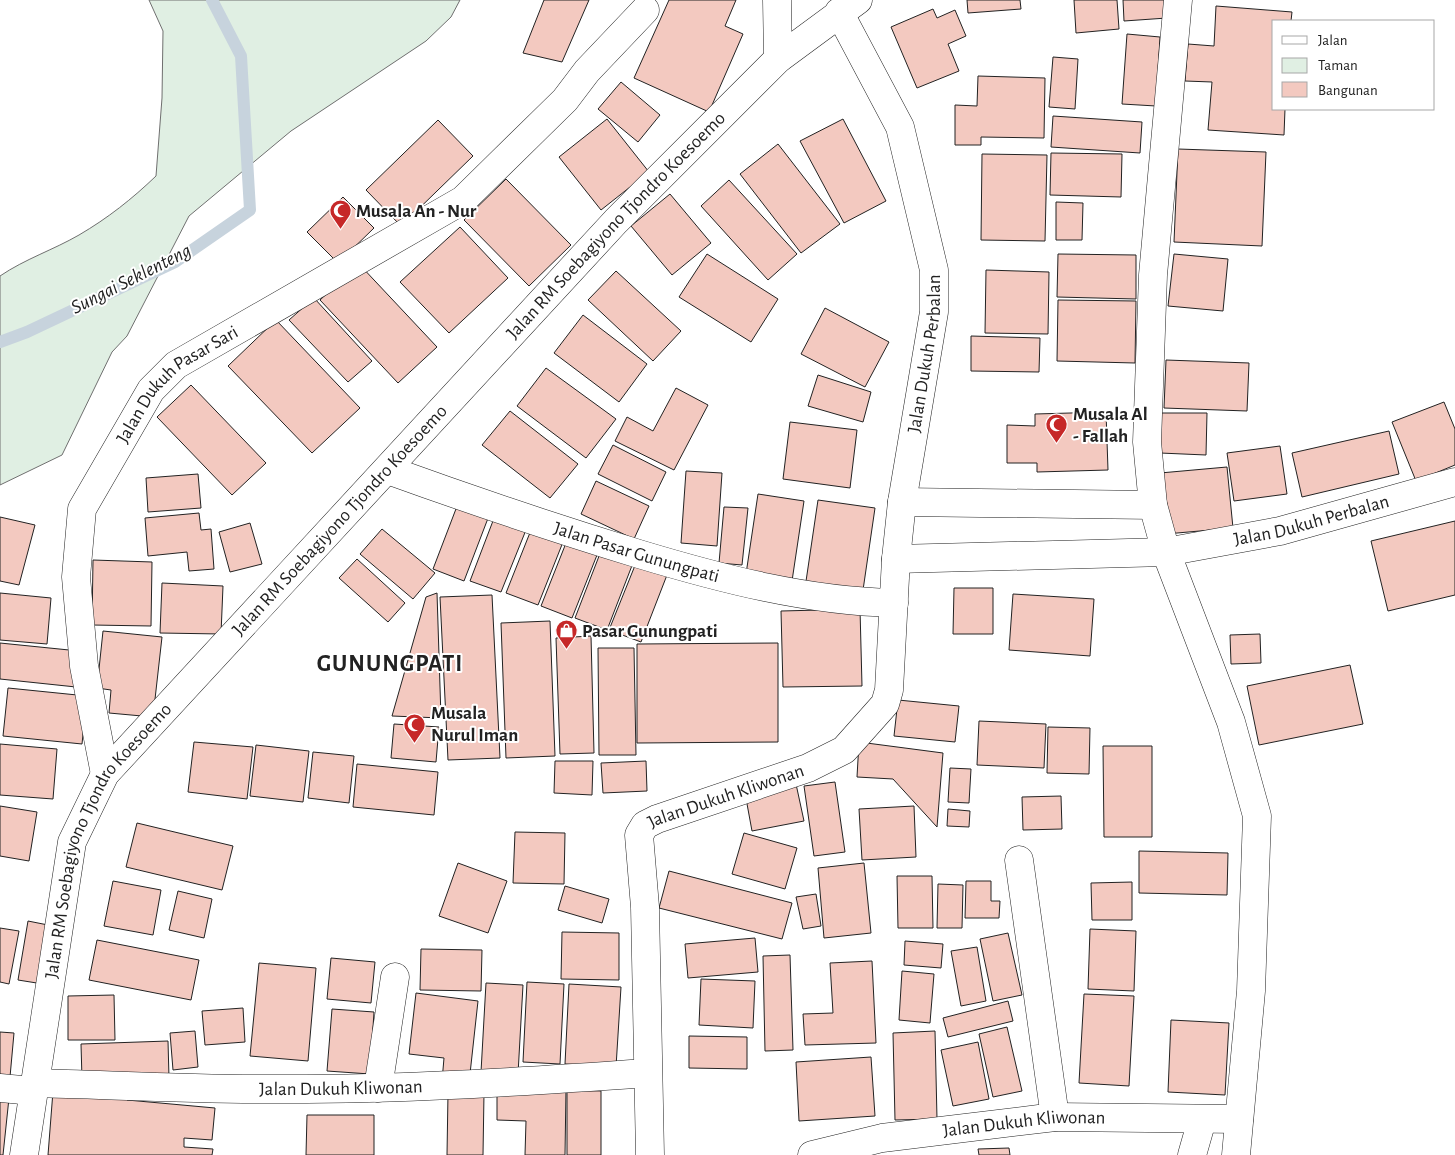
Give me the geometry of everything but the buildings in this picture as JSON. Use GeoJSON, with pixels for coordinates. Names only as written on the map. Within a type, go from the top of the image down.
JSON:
{"type":"FeatureCollection","features":[{"type":"Feature","properties":{"kind":"street"},"geometry":{"type":"LineString","coordinates":[[777,0],[778,59]]}},
{"type":"Feature","properties":{"kind":"street"},"geometry":{"type":"LineString","coordinates":[[1178,0],[1154,275],[1147,442],[1153,505],[1166,552],[1231,722],[1257,816],[1250,992],[1236,1155]]}},
{"type":"Feature","properties":{"kind":"street","name":"Jalan RM Soebagiyono Tjondro Koesoemo"},"geometry":{"type":"LineString","coordinates":[[24,1155],[72,842],[105,774],[388,470],[616,221],[778,59],[849,6]]}},
{"type":"Feature","properties":{"kind":"street","name":"Jalan Dukuh Perbalan"},"geometry":{"type":"LineString","coordinates":[[849,6],[900,127],[934,270],[934,312],[902,502],[896,558],[1166,552],[1280,531],[1455,482]]}},
{"type":"Feature","properties":{"kind":"street","name":"Jalan Dukuh Pasar Sari"},"geometry":{"type":"LineString","coordinates":[[105,774],[83,656],[76,577],[82,509],[150,390],[176,365],[463,200],[565,100],[587,71],[645,10]]}},
{"type":"Feature","properties":{"kind":"street","name":"Jalan Pasar Gunungpati"},"geometry":{"type":"LineString","coordinates":[[388,470],[542,525],[723,579],[810,596],[894,603]]}},
{"type":"Feature","properties":{"kind":"street"},"geometry":{"type":"LineString","coordinates":[[902,502],[1153,505]]}},
{"type":"Feature","properties":{"kind":"street","name":"Jalan Dukuh Kliwonan"},"geometry":{"type":"LineString","coordinates":[[650,1155],[645,907],[639,835],[645,825],[657,819],[808,768],[844,750],[885,704],[889,690],[896,558]]}},
{"type":"Feature","properties":{"kind":"street"},"geometry":{"type":"LineString","coordinates":[[1019,860],[1054,1117]]}},
{"type":"Feature","properties":{"kind":"street"},"geometry":{"type":"LineString","coordinates":[[378,1088],[395,977]]}},
{"type":"Feature","properties":{"kind":"street","name":"Jalan Dukuh Kliwonan"},"geometry":{"type":"LineString","coordinates":[[0,1088],[378,1088],[498,1084],[647,1073]]}},
{"type":"Feature","properties":{"kind":"street","name":"Jalan Dukuh Kliwonan"},"geometry":{"type":"LineString","coordinates":[[812,1155],[882,1138],[1054,1117],[1239,1119]]}},
{"type":"Feature","properties":{"kind":"street"},"geometry":{"type":"LineString","coordinates":[[1192,1155],[1202,1120]]}},
{"type":"Feature","properties":{"kind":"green space"},"geometry":{"type":"Polygon","coordinates":[[[149,0],[460,0],[451,17],[426,41],[291,131],[189,216],[127,336],[112,352],[62,455],[0,485],[0,276],[90,229],[138,193],[156,176],[162,98],[163,31],[149,0]]]}},
{"type":"Feature","properties":{"kind":"waterway","name":"Sungai Seklenteng"},"geometry":{"type":"LineString","coordinates":[[0,342],[27,332],[175,262],[250,210],[241,56],[212,0]]}},
{"type":"Feature","properties":{"kind":"place","name":"Musala An - Nur"},"geometry":{"type":"Point","coordinates":[340,230]}},
{"type":"Feature","properties":{"kind":"place","name":"Musala Al - Fallah"},"geometry":{"type":"Point","coordinates":[1057,444]}},
{"type":"Feature","properties":{"kind":"place","name":"Pasar Gunungpati"},"geometry":{"type":"Point","coordinates":[566,650]}},
{"type":"Feature","properties":{"kind":"place","name":"Musala Nurul Iman"},"geometry":{"type":"Point","coordinates":[415,743]}},
{"type":"Feature","properties":{"kind":"district","name":"GUNUNGPATI"},"geometry":{"type":"Point","coordinates":[390,664]}}]}
